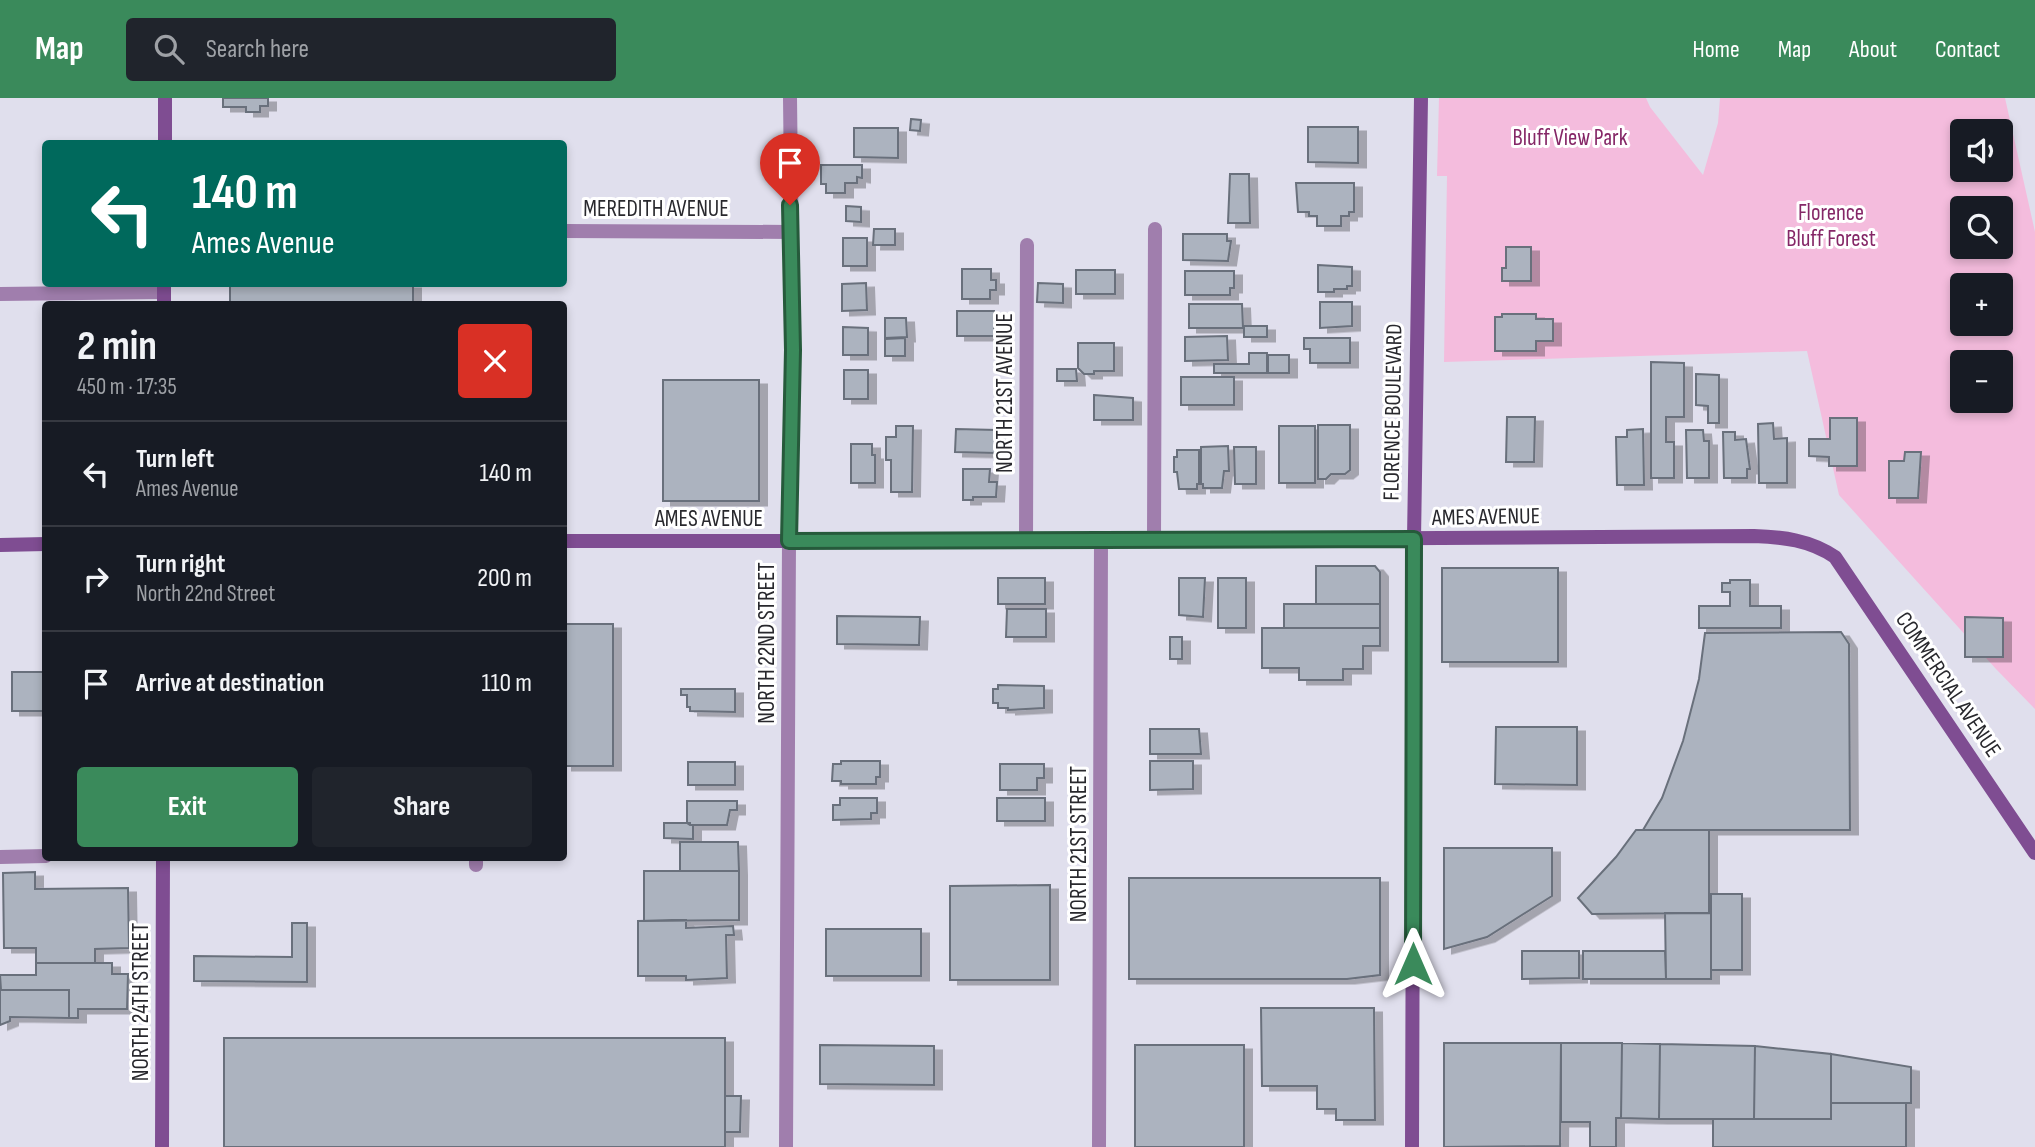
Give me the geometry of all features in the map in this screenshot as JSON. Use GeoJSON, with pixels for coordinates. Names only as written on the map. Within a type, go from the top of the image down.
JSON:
{"type":"FeatureCollection","features":[{"type":"Feature","properties":{"kind":"main road"},"geometry":{"type":"LineString","coordinates":[[165,98],[165,140]]}},
{"type":"Feature","properties":{"kind":"main road","name":"FLORENCE BOULEVARD"},"geometry":{"type":"LineString","coordinates":[[1412,1147],[1414,539],[1420,98]]}},
{"type":"Feature","properties":{"kind":"main road","name":"AMES AVENUE"},"geometry":{"type":"LineString","coordinates":[[567,541],[1754,536],[1779,537],[1819,546]]}},
{"type":"Feature","properties":{"kind":"main road"},"geometry":{"type":"LineString","coordinates":[[0,545],[42,544]]}},
{"type":"Feature","properties":{"kind":"main road","name":"COMMERCIAL AVENUE"},"geometry":{"type":"LineString","coordinates":[[1819,546],[1835,556],[1854,583],[2035,853]]}},
{"type":"Feature","properties":{"kind":"main road","name":"NORTH 24TH STREET"},"geometry":{"type":"LineString","coordinates":[[162,1147],[163,861]]}},
{"type":"Feature","properties":{"kind":"street","name":"NORTH 22ND STREET"},"geometry":{"type":"LineString","coordinates":[[786,1147],[789,541],[793,350],[790,98]]}},
{"type":"Feature","properties":{"kind":"street"},"geometry":{"type":"LineString","coordinates":[[1154,540],[1155,229]]}},
{"type":"Feature","properties":{"kind":"street","name":"MEREDITH AVENUE"},"geometry":{"type":"LineString","coordinates":[[567,231],[791,232]]}},
{"type":"Feature","properties":{"kind":"street","name":"NORTH 21ST AVENUE"},"geometry":{"type":"LineString","coordinates":[[1026,541],[1027,244]]}},
{"type":"Feature","properties":{"kind":"street"},"geometry":{"type":"LineString","coordinates":[[0,294],[164,293]]}},
{"type":"Feature","properties":{"kind":"street","name":"NORTH 21ST STREET"},"geometry":{"type":"LineString","coordinates":[[1099,1147],[1101,540]]}},
{"type":"Feature","properties":{"kind":"street"},"geometry":{"type":"LineString","coordinates":[[0,857],[42,856]]}},
{"type":"Feature","properties":{"kind":"green space","name":"Florence Bluff Forest"},"geometry":{"type":"Polygon","coordinates":[[[1439,98],[1646,98],[1650,107],[1703,175],[1718,123],[1720,98],[2005,98],[2010,119],[1950,119],[1950,182],[2013,182],[2013,134],[2035,232],[2035,709],[1839,495],[1807,351],[1444,362],[1447,176],[1437,176],[1439,98]]]}},
{"type":"Feature","properties":{"kind":"building"},"geometry":{"type":"Polygon","coordinates":[[[223,98],[268,98],[268,106],[260,106],[260,112],[246,112],[246,107],[223,107],[223,98]]]}},
{"type":"Feature","properties":{"kind":"building"},"geometry":{"type":"Polygon","coordinates":[[[911,119],[921,120],[920,131],[910,130],[911,119]]]}},
{"type":"Feature","properties":{"kind":"building"},"geometry":{"type":"Polygon","coordinates":[[[1308,127],[1358,127],[1358,163],[1308,162],[1308,127]]]}},
{"type":"Feature","properties":{"kind":"building"},"geometry":{"type":"Polygon","coordinates":[[[854,128],[898,128],[898,158],[854,157],[854,128]]]}},
{"type":"Feature","properties":{"kind":"building"},"geometry":{"type":"Polygon","coordinates":[[[821,165],[862,165],[862,178],[857,177],[857,183],[845,183],[845,193],[826,193],[826,184],[821,184],[821,165]]]}},
{"type":"Feature","properties":{"kind":"building"},"geometry":{"type":"Polygon","coordinates":[[[1230,174],[1249,174],[1250,223],[1228,223],[1230,174]]]}},
{"type":"Feature","properties":{"kind":"building"},"geometry":{"type":"Polygon","coordinates":[[[1296,183],[1354,183],[1354,212],[1349,212],[1349,216],[1341,216],[1341,226],[1317,226],[1317,216],[1309,216],[1309,212],[1298,212],[1296,183]]]}},
{"type":"Feature","properties":{"kind":"building"},"geometry":{"type":"Polygon","coordinates":[[[846,206],[861,207],[861,222],[846,221],[846,206]]]}},
{"type":"Feature","properties":{"kind":"building"},"geometry":{"type":"Polygon","coordinates":[[[874,229],[895,229],[895,245],[873,245],[874,229]]]}},
{"type":"Feature","properties":{"kind":"building"},"geometry":{"type":"Polygon","coordinates":[[[1183,234],[1227,234],[1227,241],[1231,241],[1228,261],[1183,260],[1183,234]]]}},
{"type":"Feature","properties":{"kind":"building"},"geometry":{"type":"Polygon","coordinates":[[[843,238],[867,238],[867,266],[843,266],[843,238]]]}},
{"type":"Feature","properties":{"kind":"building"},"geometry":{"type":"Polygon","coordinates":[[[1506,247],[1531,247],[1531,281],[1502,281],[1502,268],[1506,268],[1506,247]]]}},
{"type":"Feature","properties":{"kind":"building"},"geometry":{"type":"Polygon","coordinates":[[[1318,265],[1352,267],[1352,286],[1347,286],[1347,289],[1334,289],[1334,292],[1318,292],[1318,265]]]}},
{"type":"Feature","properties":{"kind":"building"},"geometry":{"type":"Polygon","coordinates":[[[962,269],[991,269],[991,280],[996,280],[996,290],[990,290],[990,299],[962,299],[962,269]]]}},
{"type":"Feature","properties":{"kind":"building"},"geometry":{"type":"Polygon","coordinates":[[[1076,270],[1115,270],[1115,294],[1076,294],[1076,270]]]}},
{"type":"Feature","properties":{"kind":"building"},"geometry":{"type":"Polygon","coordinates":[[[1185,271],[1234,271],[1234,288],[1230,288],[1230,295],[1185,295],[1185,271]]]}},
{"type":"Feature","properties":{"kind":"building"},"geometry":{"type":"Polygon","coordinates":[[[866,283],[867,310],[842,311],[842,284],[866,283]]]}},
{"type":"Feature","properties":{"kind":"building"},"geometry":{"type":"Polygon","coordinates":[[[1038,283],[1063,284],[1063,303],[1037,302],[1038,283]]]}},
{"type":"Feature","properties":{"kind":"building"},"geometry":{"type":"Polygon","coordinates":[[[230,287],[413,287],[413,301],[230,301],[230,287]]]}},
{"type":"Feature","properties":{"kind":"building"},"geometry":{"type":"Polygon","coordinates":[[[1320,302],[1352,302],[1352,326],[1320,328],[1320,302]]]}},
{"type":"Feature","properties":{"kind":"building"},"geometry":{"type":"Polygon","coordinates":[[[1189,304],[1242,304],[1243,328],[1189,328],[1189,304]]]}},
{"type":"Feature","properties":{"kind":"building"},"geometry":{"type":"Polygon","coordinates":[[[957,311],[994,311],[994,336],[957,336],[957,311]]]}},
{"type":"Feature","properties":{"kind":"building"},"geometry":{"type":"Polygon","coordinates":[[[1502,314],[1536,314],[1536,319],[1553,319],[1553,341],[1536,341],[1536,351],[1495,351],[1495,317],[1502,317],[1502,314]]]}},
{"type":"Feature","properties":{"kind":"building"},"geometry":{"type":"Polygon","coordinates":[[[885,318],[906,318],[907,337],[885,338],[885,318]]]}},
{"type":"Feature","properties":{"kind":"building"},"geometry":{"type":"Polygon","coordinates":[[[1244,326],[1267,326],[1267,337],[1244,337],[1244,326]]]}},
{"type":"Feature","properties":{"kind":"building"},"geometry":{"type":"Polygon","coordinates":[[[843,327],[868,328],[868,355],[843,355],[843,327]]]}},
{"type":"Feature","properties":{"kind":"building"},"geometry":{"type":"Polygon","coordinates":[[[1227,336],[1228,360],[1185,361],[1185,337],[1227,336]]]}},
{"type":"Feature","properties":{"kind":"building"},"geometry":{"type":"Polygon","coordinates":[[[905,338],[905,356],[885,356],[885,339],[905,338]]]}},
{"type":"Feature","properties":{"kind":"building"},"geometry":{"type":"Polygon","coordinates":[[[1304,338],[1350,338],[1350,363],[1310,363],[1310,349],[1304,349],[1304,338]]]}},
{"type":"Feature","properties":{"kind":"building"},"geometry":{"type":"Polygon","coordinates":[[[1078,343],[1114,343],[1114,371],[1084,374],[1078,368],[1078,343]]]}},
{"type":"Feature","properties":{"kind":"building"},"geometry":{"type":"Polygon","coordinates":[[[1249,353],[1267,353],[1267,373],[1214,373],[1214,364],[1249,364],[1249,353]]]}},
{"type":"Feature","properties":{"kind":"building"},"geometry":{"type":"Polygon","coordinates":[[[1268,355],[1289,355],[1289,373],[1268,373],[1268,355]]]}},
{"type":"Feature","properties":{"kind":"building"},"geometry":{"type":"Polygon","coordinates":[[[1651,362],[1684,363],[1684,417],[1666,417],[1666,442],[1674,442],[1674,478],[1651,478],[1651,362]]]}},
{"type":"Feature","properties":{"kind":"building"},"geometry":{"type":"Polygon","coordinates":[[[1057,369],[1076,369],[1077,381],[1057,381],[1057,369]]]}},
{"type":"Feature","properties":{"kind":"building"},"geometry":{"type":"Polygon","coordinates":[[[844,370],[868,370],[868,399],[844,399],[844,370]]]}},
{"type":"Feature","properties":{"kind":"building"},"geometry":{"type":"Polygon","coordinates":[[[1696,374],[1719,375],[1719,423],[1708,423],[1708,406],[1696,405],[1696,374]]]}},
{"type":"Feature","properties":{"kind":"building"},"geometry":{"type":"Polygon","coordinates":[[[1181,377],[1234,377],[1234,405],[1181,405],[1181,377]]]}},
{"type":"Feature","properties":{"kind":"building"},"geometry":{"type":"Polygon","coordinates":[[[663,380],[759,380],[759,501],[663,501],[663,380]]]}},
{"type":"Feature","properties":{"kind":"building"},"geometry":{"type":"Polygon","coordinates":[[[1094,395],[1133,398],[1133,420],[1094,420],[1094,395]]]}},
{"type":"Feature","properties":{"kind":"building"},"geometry":{"type":"Polygon","coordinates":[[[1507,417],[1535,417],[1534,462],[1506,462],[1507,417]]]}},
{"type":"Feature","properties":{"kind":"building"},"geometry":{"type":"Polygon","coordinates":[[[1830,418],[1857,418],[1857,466],[1829,466],[1829,457],[1809,456],[1809,439],[1830,439],[1830,418]]]}},
{"type":"Feature","properties":{"kind":"building"},"geometry":{"type":"Polygon","coordinates":[[[1773,423],[1774,439],[1787,438],[1787,483],[1759,483],[1758,424],[1773,423]]]}},
{"type":"Feature","properties":{"kind":"building"},"geometry":{"type":"Polygon","coordinates":[[[1318,425],[1350,425],[1350,470],[1345,474],[1331,474],[1326,479],[1318,479],[1318,425]]]}},
{"type":"Feature","properties":{"kind":"building"},"geometry":{"type":"Polygon","coordinates":[[[896,426],[913,426],[912,492],[891,492],[891,460],[886,460],[886,437],[896,437],[896,426]]]}},
{"type":"Feature","properties":{"kind":"building"},"geometry":{"type":"Polygon","coordinates":[[[1279,426],[1315,426],[1315,483],[1279,483],[1279,426]]]}},
{"type":"Feature","properties":{"kind":"building"},"geometry":{"type":"Polygon","coordinates":[[[956,429],[997,430],[996,453],[955,452],[956,429]]]}},
{"type":"Feature","properties":{"kind":"building"},"geometry":{"type":"Polygon","coordinates":[[[1643,429],[1644,485],[1617,485],[1616,437],[1627,437],[1627,430],[1643,429]]]}},
{"type":"Feature","properties":{"kind":"building"},"geometry":{"type":"Polygon","coordinates":[[[1686,430],[1703,430],[1704,441],[1709,441],[1709,478],[1687,478],[1686,430]]]}},
{"type":"Feature","properties":{"kind":"building"},"geometry":{"type":"Polygon","coordinates":[[[1723,432],[1735,432],[1735,440],[1746,439],[1750,469],[1747,469],[1747,478],[1724,478],[1723,432]]]}},
{"type":"Feature","properties":{"kind":"building"},"geometry":{"type":"Polygon","coordinates":[[[851,444],[872,444],[872,455],[875,455],[875,483],[851,483],[851,444]]]}},
{"type":"Feature","properties":{"kind":"building"},"geometry":{"type":"Polygon","coordinates":[[[1228,446],[1229,471],[1224,471],[1222,488],[1203,488],[1201,447],[1228,446]]]}},
{"type":"Feature","properties":{"kind":"building"},"geometry":{"type":"Polygon","coordinates":[[[1234,447],[1256,447],[1256,484],[1235,484],[1234,447]]]}},
{"type":"Feature","properties":{"kind":"building"},"geometry":{"type":"Polygon","coordinates":[[[1177,450],[1199,450],[1197,489],[1179,489],[1177,472],[1174,472],[1177,450]]]}},
{"type":"Feature","properties":{"kind":"building"},"geometry":{"type":"Polygon","coordinates":[[[1905,452],[1921,452],[1918,498],[1889,498],[1889,461],[1904,461],[1905,452]]]}},
{"type":"Feature","properties":{"kind":"building"},"geometry":{"type":"Polygon","coordinates":[[[963,469],[990,469],[989,482],[997,482],[996,497],[963,500],[963,469]]]}},
{"type":"Feature","properties":{"kind":"building"},"geometry":{"type":"Polygon","coordinates":[[[1316,566],[1375,566],[1380,572],[1380,604],[1316,604],[1316,566]]]}},
{"type":"Feature","properties":{"kind":"building"},"geometry":{"type":"Polygon","coordinates":[[[1442,568],[1558,568],[1558,662],[1442,662],[1442,568]]]}},
{"type":"Feature","properties":{"kind":"building"},"geometry":{"type":"Polygon","coordinates":[[[998,578],[1045,578],[1045,604],[998,604],[998,578]]]}},
{"type":"Feature","properties":{"kind":"building"},"geometry":{"type":"Polygon","coordinates":[[[1179,578],[1205,578],[1203,617],[1179,615],[1179,578]]]}},
{"type":"Feature","properties":{"kind":"building"},"geometry":{"type":"Polygon","coordinates":[[[1218,578],[1246,578],[1246,628],[1218,628],[1218,578]]]}},
{"type":"Feature","properties":{"kind":"building"},"geometry":{"type":"Polygon","coordinates":[[[1730,580],[1750,580],[1750,606],[1781,606],[1781,628],[1699,628],[1699,606],[1730,606],[1730,592],[1722,592],[1722,583],[1730,583],[1730,580]]]}},
{"type":"Feature","properties":{"kind":"building"},"geometry":{"type":"Polygon","coordinates":[[[1284,604],[1380,604],[1380,628],[1284,628],[1284,604]]]}},
{"type":"Feature","properties":{"kind":"building"},"geometry":{"type":"Polygon","coordinates":[[[1007,609],[1046,609],[1046,637],[1006,637],[1007,609]]]}},
{"type":"Feature","properties":{"kind":"building"},"geometry":{"type":"Polygon","coordinates":[[[837,616],[920,617],[919,645],[837,644],[837,616]]]}},
{"type":"Feature","properties":{"kind":"building"},"geometry":{"type":"Polygon","coordinates":[[[1965,617],[2003,618],[2003,657],[1965,657],[1965,617]]]}},
{"type":"Feature","properties":{"kind":"building"},"geometry":{"type":"Polygon","coordinates":[[[567,624],[613,624],[613,766],[567,766],[567,624]]]}},
{"type":"Feature","properties":{"kind":"building"},"geometry":{"type":"Polygon","coordinates":[[[1262,628],[1380,628],[1380,646],[1363,646],[1363,669],[1343,669],[1343,680],[1299,680],[1299,668],[1262,668],[1262,628]]]}},
{"type":"Feature","properties":{"kind":"building"},"geometry":{"type":"Polygon","coordinates":[[[1841,632],[1849,644],[1850,830],[1643,830],[1662,798],[1683,741],[1699,679],[1705,633],[1841,632]]]}},
{"type":"Feature","properties":{"kind":"building"},"geometry":{"type":"Polygon","coordinates":[[[1170,637],[1182,637],[1182,659],[1170,659],[1170,637]]]}},
{"type":"Feature","properties":{"kind":"building"},"geometry":{"type":"Polygon","coordinates":[[[12,672],[42,672],[42,711],[12,711],[12,672]]]}},
{"type":"Feature","properties":{"kind":"building"},"geometry":{"type":"Polygon","coordinates":[[[998,685],[1044,686],[1044,708],[998,708],[998,703],[993,703],[993,689],[998,689],[998,685]]]}},
{"type":"Feature","properties":{"kind":"building"},"geometry":{"type":"Polygon","coordinates":[[[681,689],[735,689],[735,712],[690,711],[690,707],[687,707],[687,695],[681,695],[681,689]]]}},
{"type":"Feature","properties":{"kind":"building"},"geometry":{"type":"Polygon","coordinates":[[[1496,727],[1577,727],[1577,785],[1495,784],[1496,727]]]}},
{"type":"Feature","properties":{"kind":"building"},"geometry":{"type":"Polygon","coordinates":[[[1150,729],[1199,729],[1201,754],[1150,754],[1150,729]]]}},
{"type":"Feature","properties":{"kind":"building"},"geometry":{"type":"Polygon","coordinates":[[[841,761],[880,761],[880,777],[876,777],[876,784],[841,784],[841,781],[832,781],[833,764],[841,764],[841,761]]]}},
{"type":"Feature","properties":{"kind":"building"},"geometry":{"type":"Polygon","coordinates":[[[1150,761],[1193,761],[1193,789],[1150,790],[1150,761]]]}},
{"type":"Feature","properties":{"kind":"building"},"geometry":{"type":"Polygon","coordinates":[[[688,762],[735,762],[735,785],[688,785],[688,762]]]}},
{"type":"Feature","properties":{"kind":"building"},"geometry":{"type":"Polygon","coordinates":[[[1000,764],[1044,764],[1044,778],[1037,778],[1037,790],[1000,790],[1000,764]]]}},
{"type":"Feature","properties":{"kind":"building"},"geometry":{"type":"Polygon","coordinates":[[[840,798],[877,798],[877,813],[871,813],[871,819],[833,820],[833,805],[840,805],[840,798]]]}},
{"type":"Feature","properties":{"kind":"building"},"geometry":{"type":"Polygon","coordinates":[[[997,798],[1045,798],[1045,821],[997,821],[997,798]]]}},
{"type":"Feature","properties":{"kind":"building"},"geometry":{"type":"Polygon","coordinates":[[[687,801],[737,801],[737,810],[730,810],[727,825],[690,825],[687,823],[687,801]]]}},
{"type":"Feature","properties":{"kind":"building"},"geometry":{"type":"Polygon","coordinates":[[[664,823],[690,823],[693,825],[693,839],[664,838],[664,823]]]}},
{"type":"Feature","properties":{"kind":"building"},"geometry":{"type":"Polygon","coordinates":[[[1636,830],[1709,830],[1709,913],[1592,914],[1578,898],[1616,857],[1636,830]]]}},
{"type":"Feature","properties":{"kind":"building"},"geometry":{"type":"Polygon","coordinates":[[[680,842],[738,842],[739,871],[680,871],[680,842]]]}},
{"type":"Feature","properties":{"kind":"building"},"geometry":{"type":"Polygon","coordinates":[[[1444,848],[1552,848],[1552,896],[1487,937],[1444,949],[1444,848]]]}},
{"type":"Feature","properties":{"kind":"building"},"geometry":{"type":"Polygon","coordinates":[[[644,871],[739,871],[739,920],[644,921],[644,871]]]}},
{"type":"Feature","properties":{"kind":"building"},"geometry":{"type":"Polygon","coordinates":[[[35,872],[35,889],[128,888],[129,948],[95,949],[95,963],[36,963],[36,948],[4,948],[3,873],[35,872]]]}},
{"type":"Feature","properties":{"kind":"building"},"geometry":{"type":"Polygon","coordinates":[[[1129,878],[1380,878],[1380,975],[1347,979],[1129,979],[1129,878]]]}},
{"type":"Feature","properties":{"kind":"building"},"geometry":{"type":"Polygon","coordinates":[[[1050,885],[1050,980],[950,980],[950,886],[1050,885]]]}},
{"type":"Feature","properties":{"kind":"building"},"geometry":{"type":"Polygon","coordinates":[[[1711,894],[1742,894],[1742,970],[1711,970],[1711,894]]]}},
{"type":"Feature","properties":{"kind":"building"},"geometry":{"type":"Polygon","coordinates":[[[1665,913],[1711,913],[1711,979],[1666,979],[1665,913]]]}},
{"type":"Feature","properties":{"kind":"building"},"geometry":{"type":"Polygon","coordinates":[[[686,920],[686,928],[733,926],[734,935],[726,935],[727,978],[686,980],[686,976],[638,976],[638,921],[686,920]]]}},
{"type":"Feature","properties":{"kind":"building"},"geometry":{"type":"Polygon","coordinates":[[[292,923],[307,923],[307,982],[194,981],[194,956],[292,957],[292,923]]]}},
{"type":"Feature","properties":{"kind":"building"},"geometry":{"type":"Polygon","coordinates":[[[826,929],[921,929],[921,976],[826,976],[826,929]]]}},
{"type":"Feature","properties":{"kind":"building"},"geometry":{"type":"Polygon","coordinates":[[[1522,951],[1579,951],[1579,978],[1522,979],[1522,951]]]}},
{"type":"Feature","properties":{"kind":"building"},"geometry":{"type":"Polygon","coordinates":[[[1583,951],[1665,951],[1666,979],[1583,979],[1583,951]]]}},
{"type":"Feature","properties":{"kind":"building"},"geometry":{"type":"Polygon","coordinates":[[[36,963],[112,963],[112,974],[128,974],[127,1009],[78,1009],[78,1018],[69,1018],[69,990],[1,990],[0,975],[36,975],[36,963]]]}},
{"type":"Feature","properties":{"kind":"building"},"geometry":{"type":"Polygon","coordinates":[[[0,988],[69,990],[69,1018],[10,1017],[10,1021],[0,1025],[0,988]]]}},
{"type":"Feature","properties":{"kind":"building"},"geometry":{"type":"Polygon","coordinates":[[[1261,1008],[1374,1008],[1375,1120],[1336,1120],[1336,1109],[1317,1109],[1317,1086],[1262,1086],[1261,1008]]]}},
{"type":"Feature","properties":{"kind":"building"},"geometry":{"type":"Polygon","coordinates":[[[224,1038],[725,1038],[725,1147],[224,1147],[224,1038]]]}},
{"type":"Feature","properties":{"kind":"building"},"geometry":{"type":"Polygon","coordinates":[[[1444,1043],[1561,1043],[1560,1146],[1444,1147],[1444,1043]]]}},
{"type":"Feature","properties":{"kind":"building"},"geometry":{"type":"Polygon","coordinates":[[[1561,1043],[1622,1043],[1621,1118],[1616,1118],[1616,1147],[1590,1147],[1590,1122],[1561,1122],[1561,1043]]]}},
{"type":"Feature","properties":{"kind":"building"},"geometry":{"type":"Polygon","coordinates":[[[1622,1043],[1660,1044],[1659,1119],[1621,1118],[1622,1043]]]}},
{"type":"Feature","properties":{"kind":"building"},"geometry":{"type":"Polygon","coordinates":[[[1660,1044],[1755,1046],[1754,1119],[1659,1119],[1660,1044]]]}},
{"type":"Feature","properties":{"kind":"building"},"geometry":{"type":"Polygon","coordinates":[[[820,1045],[934,1046],[934,1085],[820,1084],[820,1045]]]}},
{"type":"Feature","properties":{"kind":"building"},"geometry":{"type":"Polygon","coordinates":[[[1135,1045],[1244,1045],[1244,1147],[1135,1147],[1135,1045]]]}},
{"type":"Feature","properties":{"kind":"building"},"geometry":{"type":"Polygon","coordinates":[[[1755,1046],[1831,1054],[1831,1119],[1754,1119],[1755,1046]]]}},
{"type":"Feature","properties":{"kind":"building"},"geometry":{"type":"Polygon","coordinates":[[[1831,1054],[1911,1067],[1911,1103],[1831,1103],[1831,1054]]]}},
{"type":"Feature","properties":{"kind":"building"},"geometry":{"type":"Polygon","coordinates":[[[725,1096],[741,1096],[740,1132],[725,1132],[725,1096]]]}},
{"type":"Feature","properties":{"kind":"building"},"geometry":{"type":"Polygon","coordinates":[[[1831,1103],[1906,1103],[1906,1147],[1713,1147],[1713,1119],[1831,1119],[1831,1103]]]}},
{"type":"Feature","properties":{"kind":"route"},"geometry":{"type":"LineString","coordinates":[[790,205],[793,350],[789,541],[1414,539],[1413,964]]}},
{"type":"Feature","properties":{"kind":"park label","name":"Bluff View Park"},"geometry":{"type":"Point","coordinates":[1570,137]}}]}
